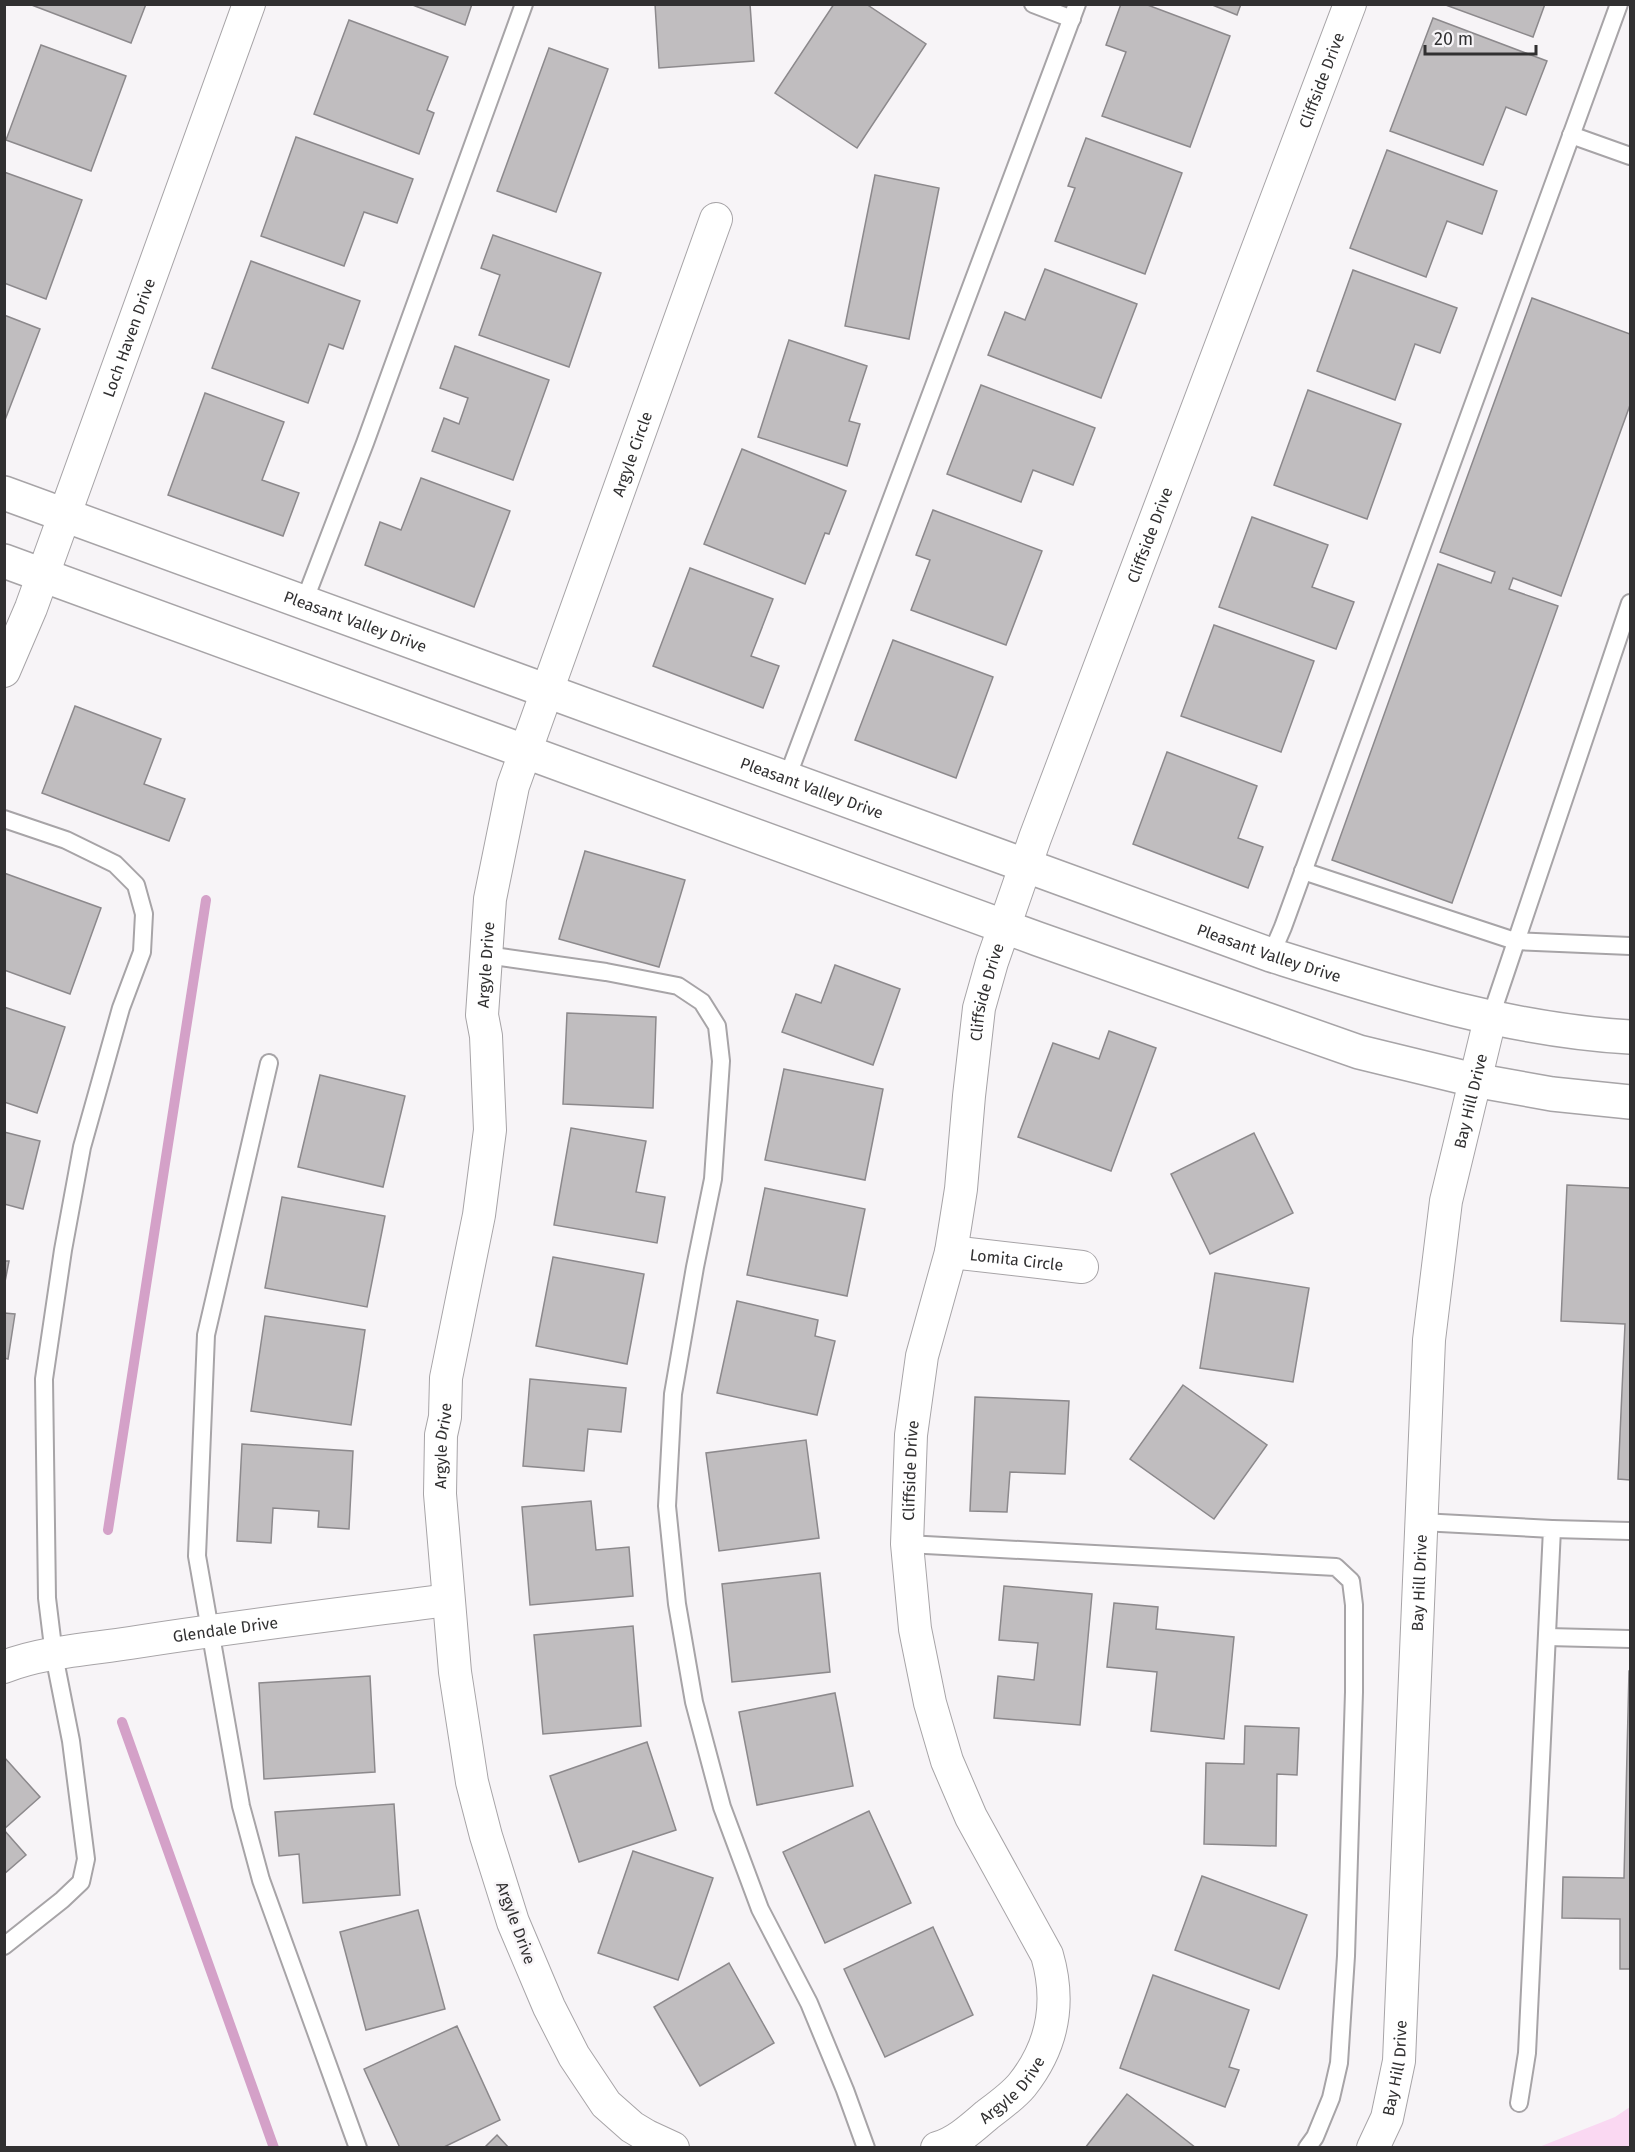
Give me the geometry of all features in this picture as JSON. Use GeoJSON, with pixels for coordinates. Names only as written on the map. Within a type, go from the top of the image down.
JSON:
{"type":"FeatureCollection","features":[{"type":"Feature","properties":{"kind":"street","name":"Loch Haven Drive"},"geometry":{"type":"LineString","coordinates":[[4,671],[44,574],[249,4]]}},
{"type":"Feature","properties":{"kind":"street","name":"Cliffside Drive"},"geometry":{"type":"LineString","coordinates":[[1054,2009],[1052,1972],[1047,1955],[971,1817],[947,1761],[930,1703],[915,1629],[907,1544],[910,1435],[922,1356],[951,1252],[961,1189],[979,1008],[1004,926],[1350,4]]}},
{"type":"Feature","properties":{"kind":"street","name":"Argyle Circle"},"geometry":{"type":"LineString","coordinates":[[546,690],[716,219]]}},
{"type":"Feature","properties":{"kind":"street","name":"Pleasant Valley Drive"},"geometry":{"type":"LineString","coordinates":[[4,493],[1271,955],[1380,990],[1490,1019],[1555,1031],[1630,1037]]}},
{"type":"Feature","properties":{"kind":"street"},"geometry":{"type":"LineString","coordinates":[[4,561],[1004,926],[1359,1052],[1474,1080],[1552,1094],[1630,1102]]}},
{"type":"Feature","properties":{"kind":"street","name":"Argyle Drive"},"geometry":{"type":"LineString","coordinates":[[546,690],[513,786],[490,899],[482,1015],[486,1036],[490,1130],[479,1215],[446,1378],[445,1417],[441,1435],[440,1494],[448,1600],[455,1672],[472,1782],[513,1922],[549,2007],[574,2056],[606,2104],[632,2127],[674,2148]]}},
{"type":"Feature","properties":{"kind":"street","name":"Bay Hill Drive"},"geometry":{"type":"LineString","coordinates":[[1373,2148],[1387,2118],[1398,2061],[1430,1329],[1446,1201],[1490,1019]]}},
{"type":"Feature","properties":{"kind":"street","name":"Lomita Circle"},"geometry":{"type":"LineString","coordinates":[[951,1252],[1082,1267]]}},
{"type":"Feature","properties":{"kind":"street","name":"Glendale Drive"},"geometry":{"type":"LineString","coordinates":[[4,1667],[16,1662],[54,1655],[209,1630],[448,1600]]}},
{"type":"Feature","properties":{"kind":"street","name":"Argyle Drive"},"geometry":{"type":"LineString","coordinates":[[938,2148],[972,2128],[1021,2086],[1041,2057],[1048,2041],[1054,2009]]}},
{"type":"Feature","properties":{"kind":"lane"},"geometry":{"type":"LineString","coordinates":[[304,602],[365,443],[524,4]]}},
{"type":"Feature","properties":{"kind":"lane"},"geometry":{"type":"LineString","coordinates":[[787,778],[795,751],[1074,12],[1033,4]]}},
{"type":"Feature","properties":{"kind":"lane"},"geometry":{"type":"LineString","coordinates":[[1271,955],[1619,4]]}},
{"type":"Feature","properties":{"kind":"lane"},"geometry":{"type":"LineString","coordinates":[[1571,135],[1630,156]]}},
{"type":"Feature","properties":{"kind":"lane"},"geometry":{"type":"LineString","coordinates":[[1490,1019],[1630,603]]}},
{"type":"Feature","properties":{"kind":"lane"},"geometry":{"type":"LineString","coordinates":[[4,819],[66,840],[115,864],[136,885],[144,914],[142,952],[121,1008],[82,1146],[63,1250],[44,1379],[47,1598],[54,1655],[71,1741],[86,1859],[81,1882],[4,1946]]}},
{"type":"Feature","properties":{"kind":"lane"},"geometry":{"type":"LineString","coordinates":[[1303,871],[1515,941],[1630,946]]}},
{"type":"Feature","properties":{"kind":"lane"},"geometry":{"type":"LineString","coordinates":[[486,955],[606,972],[678,986],[702,1002],[717,1026],[721,1061],[713,1179],[673,1394],[667,1506],[677,1604],[694,1702],[722,1808],[760,1909],[808,2003],[845,2090],[866,2148]]}},
{"type":"Feature","properties":{"kind":"lane"},"geometry":{"type":"LineString","coordinates":[[269,1063],[206,1335],[197,1556],[241,1806],[261,1880],[358,2148]]}},
{"type":"Feature","properties":{"kind":"lane"},"geometry":{"type":"LineString","coordinates":[[1421,1522],[1630,1531]]}},
{"type":"Feature","properties":{"kind":"lane"},"geometry":{"type":"LineString","coordinates":[[1519,2103],[1527,2052],[1552,1529]]}},
{"type":"Feature","properties":{"kind":"lane"},"geometry":{"type":"LineString","coordinates":[[907,1544],[1336,1567],[1351,1581],[1354,1605],[1354,1692],[1346,1956],[1339,2064],[1331,2098],[1315,2137],[1307,2148]]}},
{"type":"Feature","properties":{"kind":"lane"},"geometry":{"type":"LineString","coordinates":[[1546,1637],[1630,1639]]}},
{"type":"Feature","properties":{"kind":"shaded area"},"geometry":{"type":"Polygon","coordinates":[[[1630,2107],[1630,2147],[1539,2147],[1615,2117],[1630,2107]]]}},
{"type":"Feature","properties":{"kind":"building"},"geometry":{"type":"Polygon","coordinates":[[[29,4],[146,4],[131,43],[29,4]]]}},
{"type":"Feature","properties":{"kind":"building"},"geometry":{"type":"Polygon","coordinates":[[[410,4],[472,4],[465,25],[410,4]]]}},
{"type":"Feature","properties":{"kind":"building"},"geometry":{"type":"Polygon","coordinates":[[[655,4],[750,4],[754,61],[659,68],[655,4]]]}},
{"type":"Feature","properties":{"kind":"building"},"geometry":{"type":"Polygon","coordinates":[[[834,4],[866,4],[926,44],[857,148],[775,93],[834,4]]]}},
{"type":"Feature","properties":{"kind":"building"},"geometry":{"type":"Polygon","coordinates":[[[1121,4],[1145,4],[1230,36],[1190,147],[1102,116],[1126,52],[1106,45],[1121,4]]]}},
{"type":"Feature","properties":{"kind":"building"},"geometry":{"type":"Polygon","coordinates":[[[1210,4],[1241,4],[1237,15],[1210,4]]]}},
{"type":"Feature","properties":{"kind":"building"},"geometry":{"type":"Polygon","coordinates":[[[1443,4],[1545,4],[1533,37],[1443,4]]]}},
{"type":"Feature","properties":{"kind":"building"},"geometry":{"type":"Polygon","coordinates":[[[1433,18],[1547,61],[1526,115],[1506,107],[1483,165],[1390,131],[1433,18]]]}},
{"type":"Feature","properties":{"kind":"building"},"geometry":{"type":"Polygon","coordinates":[[[349,20],[448,57],[427,110],[434,113],[419,154],[314,114],[349,20]]]}},
{"type":"Feature","properties":{"kind":"building"},"geometry":{"type":"Polygon","coordinates":[[[41,45],[126,76],[91,171],[6,140],[41,45]]]}},
{"type":"Feature","properties":{"kind":"building"},"geometry":{"type":"Polygon","coordinates":[[[549,48],[608,69],[556,212],[497,191],[549,48]]]}},
{"type":"Feature","properties":{"kind":"building"},"geometry":{"type":"Polygon","coordinates":[[[296,137],[413,179],[397,223],[364,212],[344,266],[261,236],[296,137]]]}},
{"type":"Feature","properties":{"kind":"building"},"geometry":{"type":"Polygon","coordinates":[[[1086,138],[1182,173],[1145,274],[1055,241],[1075,188],[1068,186],[1086,138]]]}},
{"type":"Feature","properties":{"kind":"building"},"geometry":{"type":"Polygon","coordinates":[[[1387,150],[1497,191],[1482,234],[1447,221],[1426,277],[1350,248],[1387,150]]]}},
{"type":"Feature","properties":{"kind":"building"},"geometry":{"type":"Polygon","coordinates":[[[4,172],[82,200],[46,299],[4,283],[4,172]]]}},
{"type":"Feature","properties":{"kind":"building"},"geometry":{"type":"Polygon","coordinates":[[[875,175],[939,188],[909,339],[845,326],[875,175]]]}},
{"type":"Feature","properties":{"kind":"building"},"geometry":{"type":"Polygon","coordinates":[[[493,235],[601,273],[569,367],[479,335],[500,275],[481,268],[493,235]]]}},
{"type":"Feature","properties":{"kind":"building"},"geometry":{"type":"Polygon","coordinates":[[[251,261],[360,301],[343,349],[329,344],[308,403],[212,368],[251,261]]]}},
{"type":"Feature","properties":{"kind":"building"},"geometry":{"type":"Polygon","coordinates":[[[1045,269],[1137,304],[1101,398],[988,355],[1005,312],[1025,320],[1045,269]]]}},
{"type":"Feature","properties":{"kind":"building"},"geometry":{"type":"Polygon","coordinates":[[[1353,270],[1457,308],[1440,353],[1415,344],[1395,400],[1317,371],[1353,270]]]}},
{"type":"Feature","properties":{"kind":"building"},"geometry":{"type":"Polygon","coordinates":[[[1532,298],[1630,334],[1630,405],[1561,596],[1513,578],[1509,589],[1558,606],[1452,903],[1332,860],[1438,564],[1491,583],[1495,572],[1440,552],[1532,298]]]}},
{"type":"Feature","properties":{"kind":"building"},"geometry":{"type":"Polygon","coordinates":[[[4,315],[40,329],[5,420],[4,420],[4,315]]]}},
{"type":"Feature","properties":{"kind":"building"},"geometry":{"type":"Polygon","coordinates":[[[789,340],[867,366],[849,421],[860,424],[847,466],[758,437],[789,340]]]}},
{"type":"Feature","properties":{"kind":"building"},"geometry":{"type":"Polygon","coordinates":[[[455,346],[549,380],[513,480],[432,451],[444,418],[459,424],[468,398],[440,388],[455,346]]]}},
{"type":"Feature","properties":{"kind":"building"},"geometry":{"type":"Polygon","coordinates":[[[981,385],[1095,428],[1073,485],[1033,470],[1021,502],[947,474],[981,385]]]}},
{"type":"Feature","properties":{"kind":"building"},"geometry":{"type":"Polygon","coordinates":[[[1308,390],[1401,424],[1367,519],[1274,485],[1308,390]]]}},
{"type":"Feature","properties":{"kind":"building"},"geometry":{"type":"Polygon","coordinates":[[[205,393],[284,422],[262,480],[299,493],[283,536],[168,495],[205,393]]]}},
{"type":"Feature","properties":{"kind":"building"},"geometry":{"type":"Polygon","coordinates":[[[742,449],[846,491],[829,534],[825,533],[805,584],[704,544],[742,449]]]}},
{"type":"Feature","properties":{"kind":"building"},"geometry":{"type":"Polygon","coordinates":[[[421,478],[510,511],[474,607],[365,565],[380,522],[401,530],[421,478]]]}},
{"type":"Feature","properties":{"kind":"building"},"geometry":{"type":"Polygon","coordinates":[[[933,510],[1042,551],[1006,645],[911,610],[930,560],[916,555],[933,510]]]}},
{"type":"Feature","properties":{"kind":"building"},"geometry":{"type":"Polygon","coordinates":[[[1252,517],[1328,545],[1312,587],[1354,602],[1336,649],[1219,607],[1252,517]]]}},
{"type":"Feature","properties":{"kind":"building"},"geometry":{"type":"Polygon","coordinates":[[[690,568],[773,599],[751,656],[779,666],[763,708],[653,666],[690,568]]]}},
{"type":"Feature","properties":{"kind":"building"},"geometry":{"type":"Polygon","coordinates":[[[1214,625],[1314,661],[1281,752],[1181,716],[1214,625]]]}},
{"type":"Feature","properties":{"kind":"building"},"geometry":{"type":"Polygon","coordinates":[[[893,640],[993,677],[956,778],[855,740],[893,640]]]}},
{"type":"Feature","properties":{"kind":"building"},"geometry":{"type":"Polygon","coordinates":[[[75,706],[161,739],[144,784],[185,799],[169,841],[42,793],[75,706]]]}},
{"type":"Feature","properties":{"kind":"building"},"geometry":{"type":"Polygon","coordinates":[[[1167,752],[1257,786],[1238,838],[1263,847],[1248,888],[1133,844],[1167,752]]]}},
{"type":"Feature","properties":{"kind":"building"},"geometry":{"type":"Polygon","coordinates":[[[585,851],[685,880],[659,967],[559,939],[585,851]]]}},
{"type":"Feature","properties":{"kind":"building"},"geometry":{"type":"Polygon","coordinates":[[[4,873],[101,908],[70,994],[4,970],[4,873]]]}},
{"type":"Feature","properties":{"kind":"building"},"geometry":{"type":"Polygon","coordinates":[[[835,965],[900,989],[873,1065],[782,1032],[796,994],[821,1003],[835,965]]]}},
{"type":"Feature","properties":{"kind":"building"},"geometry":{"type":"Polygon","coordinates":[[[4,1007],[65,1027],[37,1113],[4,1102],[4,1007]]]}},
{"type":"Feature","properties":{"kind":"building"},"geometry":{"type":"Polygon","coordinates":[[[567,1013],[656,1017],[653,1108],[563,1104],[567,1013]]]}},
{"type":"Feature","properties":{"kind":"building"},"geometry":{"type":"Polygon","coordinates":[[[1109,1031],[1156,1048],[1111,1171],[1018,1137],[1053,1043],[1099,1059],[1109,1031]]]}},
{"type":"Feature","properties":{"kind":"building"},"geometry":{"type":"Polygon","coordinates":[[[784,1069],[883,1089],[865,1180],[765,1160],[784,1069]]]}},
{"type":"Feature","properties":{"kind":"building"},"geometry":{"type":"Polygon","coordinates":[[[320,1075],[405,1096],[383,1187],[298,1167],[320,1075]]]}},
{"type":"Feature","properties":{"kind":"building"},"geometry":{"type":"Polygon","coordinates":[[[571,1128],[646,1141],[636,1192],[665,1197],[657,1243],[554,1225],[571,1128]]]}},
{"type":"Feature","properties":{"kind":"building"},"geometry":{"type":"Polygon","coordinates":[[[4,1132],[40,1141],[23,1209],[4,1204],[4,1132]]]}},
{"type":"Feature","properties":{"kind":"building"},"geometry":{"type":"Polygon","coordinates":[[[1254,1133],[1293,1213],[1210,1254],[1171,1174],[1254,1133]]]}},
{"type":"Feature","properties":{"kind":"building"},"geometry":{"type":"Polygon","coordinates":[[[1567,1185],[1630,1188],[1630,1480],[1618,1479],[1625,1324],[1561,1321],[1567,1185]]]}},
{"type":"Feature","properties":{"kind":"building"},"geometry":{"type":"Polygon","coordinates":[[[765,1188],[865,1209],[847,1296],[747,1275],[765,1188]]]}},
{"type":"Feature","properties":{"kind":"building"},"geometry":{"type":"Polygon","coordinates":[[[282,1197],[385,1216],[367,1307],[265,1288],[282,1197]]]}},
{"type":"Feature","properties":{"kind":"building"},"geometry":{"type":"Polygon","coordinates":[[[553,1257],[644,1274],[627,1364],[536,1346],[553,1257]]]}},
{"type":"Feature","properties":{"kind":"building"},"geometry":{"type":"Polygon","coordinates":[[[4,1261],[9,1261],[4,1287],[4,1261]]]}},
{"type":"Feature","properties":{"kind":"building"},"geometry":{"type":"Polygon","coordinates":[[[1215,1273],[1309,1288],[1293,1382],[1200,1368],[1215,1273]]]}},
{"type":"Feature","properties":{"kind":"building"},"geometry":{"type":"Polygon","coordinates":[[[737,1301],[818,1320],[815,1336],[835,1341],[817,1415],[717,1393],[737,1301]]]}},
{"type":"Feature","properties":{"kind":"building"},"geometry":{"type":"Polygon","coordinates":[[[4,1313],[15,1314],[8,1359],[4,1358],[4,1313]]]}},
{"type":"Feature","properties":{"kind":"building"},"geometry":{"type":"Polygon","coordinates":[[[265,1316],[365,1330],[351,1425],[251,1411],[265,1316]]]}},
{"type":"Feature","properties":{"kind":"building"},"geometry":{"type":"Polygon","coordinates":[[[530,1379],[626,1388],[621,1432],[588,1429],[584,1471],[523,1466],[530,1379]]]}},
{"type":"Feature","properties":{"kind":"building"},"geometry":{"type":"Polygon","coordinates":[[[1183,1385],[1267,1445],[1214,1519],[1130,1459],[1183,1385]]]}},
{"type":"Feature","properties":{"kind":"building"},"geometry":{"type":"Polygon","coordinates":[[[975,1397],[1069,1401],[1065,1474],[1010,1472],[1007,1512],[970,1511],[975,1397]]]}},
{"type":"Feature","properties":{"kind":"building"},"geometry":{"type":"Polygon","coordinates":[[[806,1440],[819,1538],[719,1551],[706,1453],[806,1440]]]}},
{"type":"Feature","properties":{"kind":"building"},"geometry":{"type":"Polygon","coordinates":[[[242,1444],[353,1451],[349,1529],[318,1527],[319,1511],[273,1508],[271,1543],[237,1541],[242,1444]]]}},
{"type":"Feature","properties":{"kind":"building"},"geometry":{"type":"Polygon","coordinates":[[[591,1501],[596,1550],[629,1547],[633,1596],[530,1605],[522,1507],[591,1501]]]}},
{"type":"Feature","properties":{"kind":"building"},"geometry":{"type":"Polygon","coordinates":[[[820,1573],[830,1672],[732,1682],[722,1584],[820,1573]]]}},
{"type":"Feature","properties":{"kind":"building"},"geometry":{"type":"Polygon","coordinates":[[[1004,1586],[1092,1594],[1080,1725],[994,1718],[998,1676],[1034,1680],[1038,1643],[999,1640],[1004,1586]]]}},
{"type":"Feature","properties":{"kind":"building"},"geometry":{"type":"Polygon","coordinates":[[[1114,1603],[1158,1607],[1156,1629],[1234,1637],[1224,1739],[1151,1731],[1157,1672],[1107,1667],[1114,1603]]]}},
{"type":"Feature","properties":{"kind":"building"},"geometry":{"type":"Polygon","coordinates":[[[633,1626],[641,1726],[543,1734],[534,1635],[633,1626]]]}},
{"type":"Feature","properties":{"kind":"building"},"geometry":{"type":"Polygon","coordinates":[[[1629,1671],[1630,1969],[1620,1969],[1620,1919],[1562,1918],[1563,1877],[1624,1878],[1629,1671]]]}},
{"type":"Feature","properties":{"kind":"building"},"geometry":{"type":"Polygon","coordinates":[[[370,1676],[375,1772],[264,1779],[259,1683],[370,1676]]]}},
{"type":"Feature","properties":{"kind":"building"},"geometry":{"type":"Polygon","coordinates":[[[835,1693],[853,1786],[757,1805],[739,1712],[835,1693]]]}},
{"type":"Feature","properties":{"kind":"building"},"geometry":{"type":"Polygon","coordinates":[[[1245,1726],[1299,1728],[1297,1775],[1277,1774],[1276,1846],[1204,1844],[1206,1763],[1244,1764],[1245,1726]]]}},
{"type":"Feature","properties":{"kind":"building"},"geometry":{"type":"Polygon","coordinates":[[[647,1742],[676,1830],[579,1862],[550,1776],[647,1742]]]}},
{"type":"Feature","properties":{"kind":"building"},"geometry":{"type":"Polygon","coordinates":[[[4,1757],[40,1797],[4,1829],[4,1757]]]}},
{"type":"Feature","properties":{"kind":"building"},"geometry":{"type":"Polygon","coordinates":[[[394,1804],[400,1895],[303,1903],[299,1854],[279,1856],[275,1812],[394,1804]]]}},
{"type":"Feature","properties":{"kind":"building"},"geometry":{"type":"Polygon","coordinates":[[[869,1811],[911,1903],[825,1943],[783,1852],[869,1811]]]}},
{"type":"Feature","properties":{"kind":"building"},"geometry":{"type":"Polygon","coordinates":[[[4,1830],[26,1855],[4,1874],[4,1830]]]}},
{"type":"Feature","properties":{"kind":"building"},"geometry":{"type":"Polygon","coordinates":[[[633,1851],[713,1878],[678,1980],[598,1953],[633,1851]]]}},
{"type":"Feature","properties":{"kind":"building"},"geometry":{"type":"Polygon","coordinates":[[[1202,1876],[1307,1915],[1279,1989],[1175,1950],[1202,1876]]]}},
{"type":"Feature","properties":{"kind":"building"},"geometry":{"type":"Polygon","coordinates":[[[418,1910],[445,2009],[366,2030],[340,1932],[418,1910]]]}},
{"type":"Feature","properties":{"kind":"building"},"geometry":{"type":"Polygon","coordinates":[[[933,1927],[973,2015],[885,2057],[844,1969],[933,1927]]]}},
{"type":"Feature","properties":{"kind":"building"},"geometry":{"type":"Polygon","coordinates":[[[729,1963],[774,2043],[700,2086],[654,2007],[729,1963]]]}},
{"type":"Feature","properties":{"kind":"building"},"geometry":{"type":"Polygon","coordinates":[[[1153,1975],[1249,2010],[1229,2067],[1239,2070],[1225,2107],[1120,2068],[1153,1975]]]}},
{"type":"Feature","properties":{"kind":"building"},"geometry":{"type":"Polygon","coordinates":[[[457,2026],[500,2120],[442,2148],[400,2148],[364,2069],[457,2026]]]}},
{"type":"Feature","properties":{"kind":"building"},"geometry":{"type":"Polygon","coordinates":[[[1127,2094],[1196,2148],[1085,2148],[1127,2094]]]}},
{"type":"Feature","properties":{"kind":"building"},"geometry":{"type":"Polygon","coordinates":[[[497,2135],[509,2148],[484,2148],[497,2135]]]}},
{"type":"Feature","properties":{"kind":"waterway"},"geometry":{"type":"LineString","coordinates":[[108,1530],[206,900]]}},
{"type":"Feature","properties":{"kind":"waterway"},"geometry":{"type":"LineString","coordinates":[[122,1722],[274,2148]]}}]}
